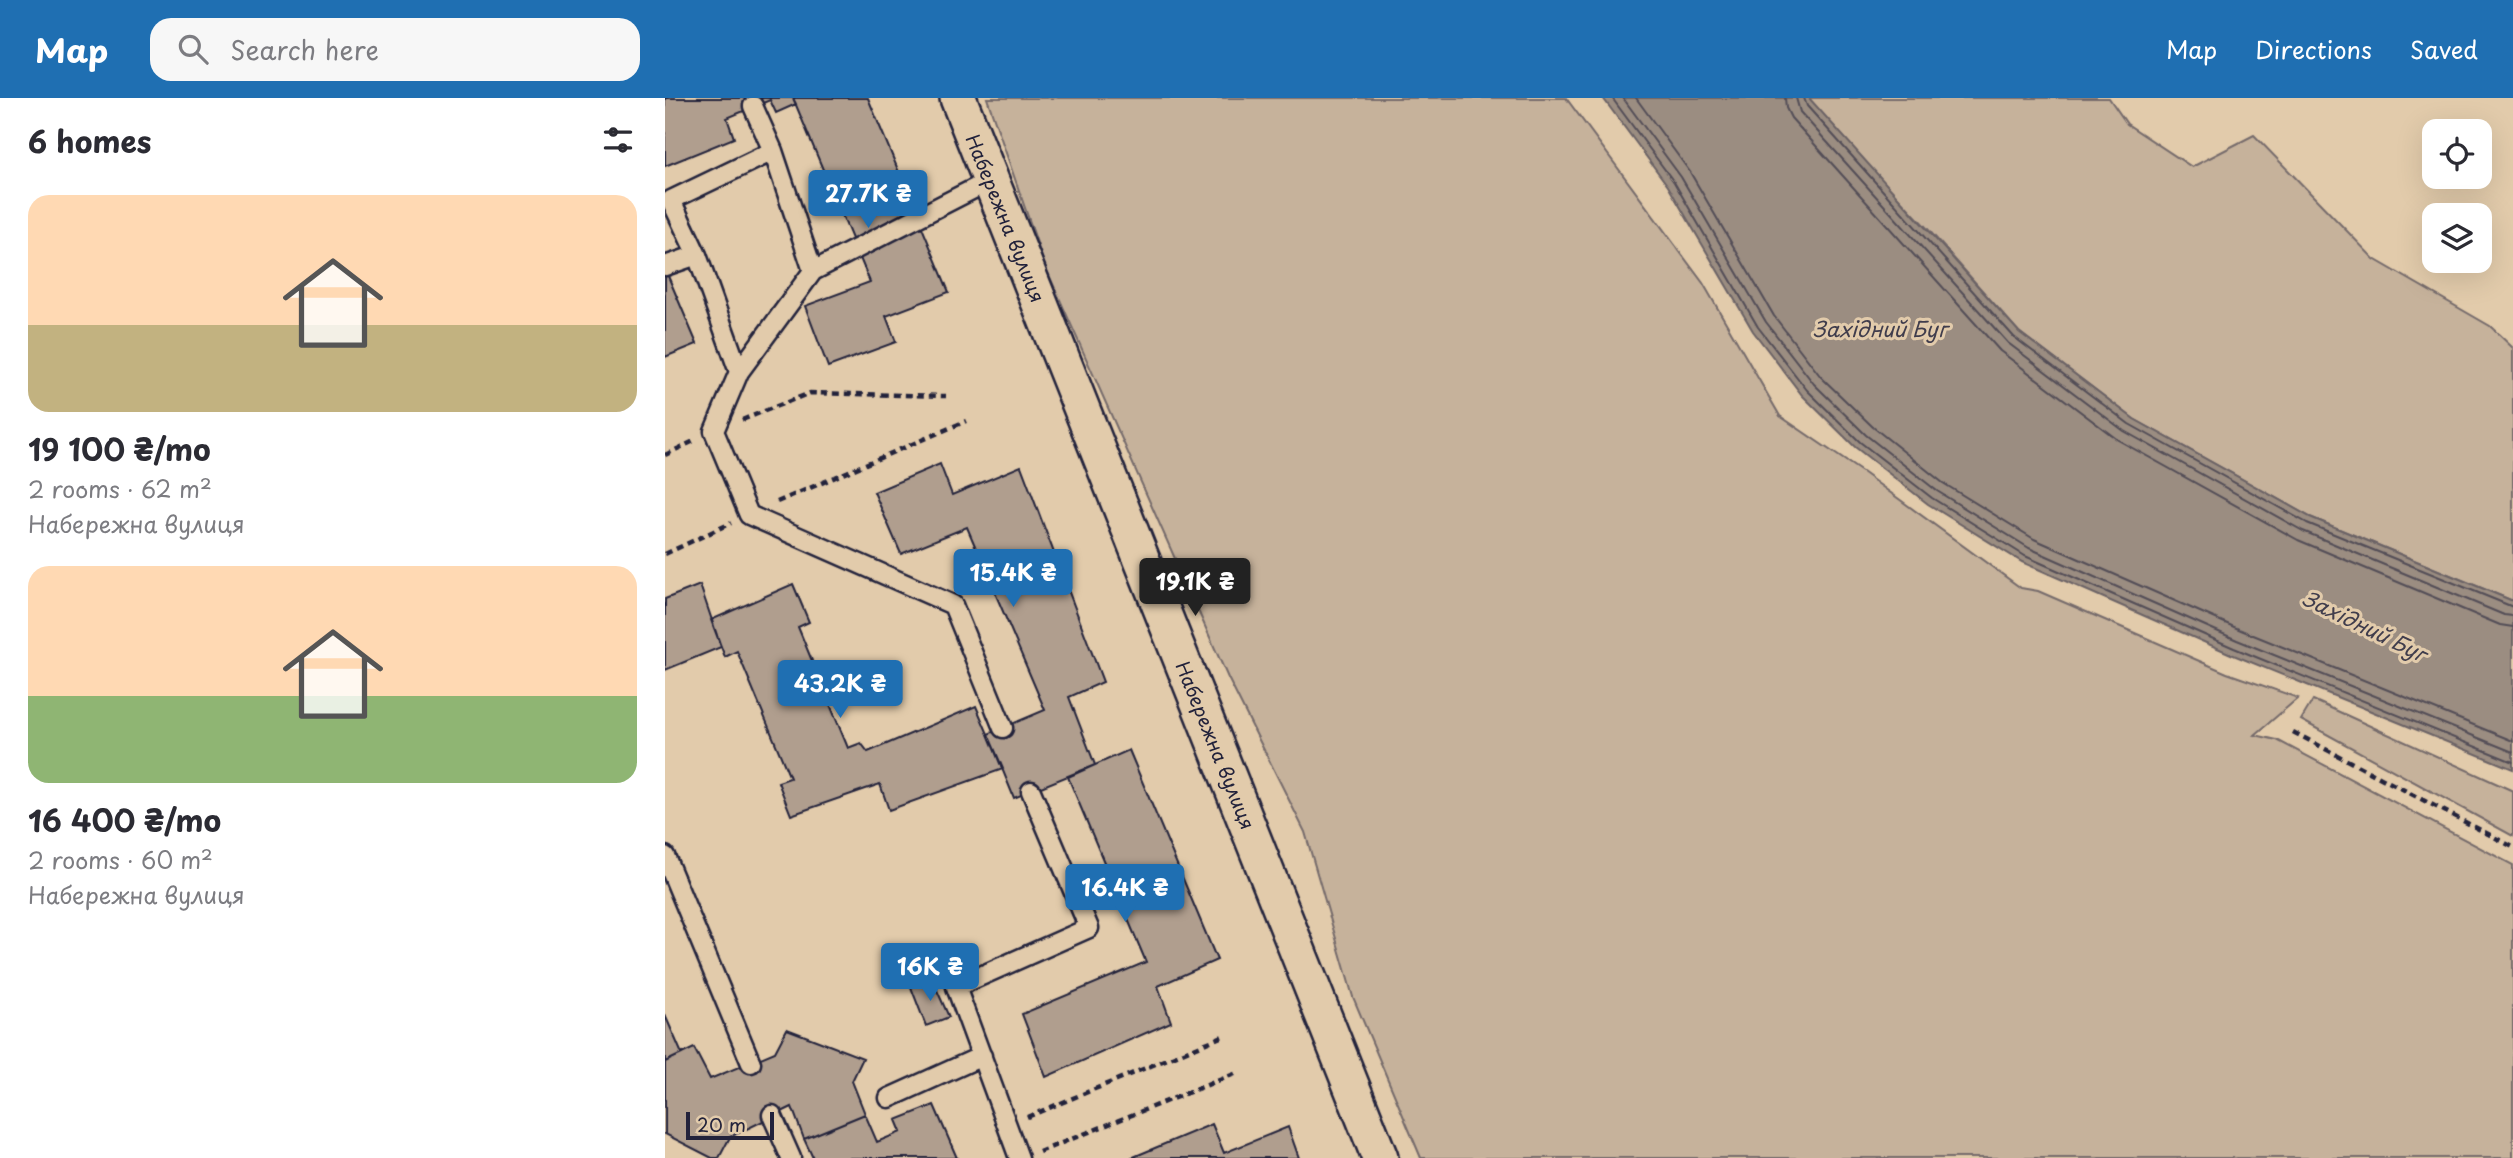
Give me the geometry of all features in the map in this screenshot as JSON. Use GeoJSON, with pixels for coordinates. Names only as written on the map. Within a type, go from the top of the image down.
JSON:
{"type":"FeatureCollection","features":[{"type":"Feature","properties":{"kind":"street","name":"Набережна вулиця"},"geometry":{"type":"LineString","coordinates":[[958,98],[1380,1158]]}},
{"type":"Feature","properties":{"kind":"lane"},"geometry":{"type":"LineString","coordinates":[[753,106],[773,151],[813,271]]}},
{"type":"Feature","properties":{"kind":"lane"},"geometry":{"type":"LineString","coordinates":[[739,372],[697,255],[671,200],[773,151]]}},
{"type":"Feature","properties":{"kind":"lane"},"geometry":{"type":"LineString","coordinates":[[991,180],[813,271],[739,372],[714,431],[749,515],[953,606],[1003,728]]}},
{"type":"Feature","properties":{"kind":"lane"},"geometry":{"type":"LineString","coordinates":[[665,266],[697,255]]}},
{"type":"Feature","properties":{"kind":"lane"},"geometry":{"type":"LineString","coordinates":[[1019,1158],[956,987],[1089,928],[1031,791]]}},
{"type":"Feature","properties":{"kind":"lane"},"geometry":{"type":"LineString","coordinates":[[665,856],[751,1063]]}},
{"type":"Feature","properties":{"kind":"lane"},"geometry":{"type":"LineString","coordinates":[[889,1098],[982,1056]]}},
{"type":"Feature","properties":{"kind":"lane"},"geometry":{"type":"LineString","coordinates":[[772,1115],[789,1157]]}},
{"type":"Feature","properties":{"kind":"path"},"geometry":{"type":"LineString","coordinates":[[665,455],[714,431],[810,393],[946,396]]}},
{"type":"Feature","properties":{"kind":"path"},"geometry":{"type":"LineString","coordinates":[[665,554],[966,421]]}},
{"type":"Feature","properties":{"kind":"path"},"geometry":{"type":"LineString","coordinates":[[2293,732],[2513,847]]}},
{"type":"Feature","properties":{"kind":"path"},"geometry":{"type":"LineString","coordinates":[[1007,1125],[1223,1036]]}},
{"type":"Feature","properties":{"kind":"path"},"geometry":{"type":"LineString","coordinates":[[1038,1153],[1237,1073]]}},
{"type":"Feature","properties":{"kind":"shaded area"},"geometry":{"type":"Polygon","coordinates":[[[987,98],[1566,98],[1703,283],[1780,416],[2021,588],[2038,591],[2227,673],[2298,698],[2255,735],[2277,740],[2513,865],[2513,1158],[1421,1158],[1353,997],[1305,832],[1228,678],[1045,266],[987,98]]]}},
{"type":"Feature","properties":{"kind":"shaded area"},"geometry":{"type":"Polygon","coordinates":[[[1805,98],[2109,98],[2127,124],[2192,167],[2254,135],[2374,259],[2490,326],[2513,348],[2513,601],[2310,517],[2134,419],[2019,332],[1927,228],[1805,98]]]}},
{"type":"Feature","properties":{"kind":"shaded area"},"geometry":{"type":"Polygon","coordinates":[[[2313,700],[2513,791],[2513,836],[2301,720],[2313,700]]]}},
{"type":"Feature","properties":{"kind":"water","name":"Західний Буг"},"geometry":{"type":"Polygon","coordinates":[[[1603,98],[1809,98],[2019,332],[2134,419],[2310,517],[2513,601],[2513,769],[2231,654],[2022,562],[1928,504],[1855,447],[1802,395],[1753,331],[1668,186],[1603,98]]]}},
{"type":"Feature","properties":{"kind":"building"},"geometry":{"type":"Polygon","coordinates":[[[665,98],[793,98],[796,104],[776,113],[770,100],[727,118],[734,138],[665,166],[665,98]]]}},
{"type":"Feature","properties":{"kind":"building"},"geometry":{"type":"Polygon","coordinates":[[[793,98],[868,98],[949,292],[886,316],[896,342],[828,367],[805,306],[870,282],[793,98]]]}},
{"type":"Feature","properties":{"kind":"building"},"geometry":{"type":"Polygon","coordinates":[[[665,269],[697,344],[665,357],[665,269]]]}},
{"type":"Feature","properties":{"kind":"building"},"geometry":{"type":"Polygon","coordinates":[[[940,464],[952,495],[1021,466],[1103,682],[1069,697],[1095,765],[1014,798],[988,734],[1045,710],[967,527],[901,554],[874,492],[940,464]]]}},
{"type":"Feature","properties":{"kind":"building"},"geometry":{"type":"Polygon","coordinates":[[[793,584],[809,622],[798,627],[848,748],[861,743],[868,752],[976,706],[1003,769],[889,810],[880,784],[791,815],[778,782],[790,778],[737,651],[725,657],[711,620],[793,584]]]}},
{"type":"Feature","properties":{"kind":"building"},"geometry":{"type":"Polygon","coordinates":[[[700,585],[721,647],[665,670],[665,599],[700,585]]]}},
{"type":"Feature","properties":{"kind":"building"},"geometry":{"type":"Polygon","coordinates":[[[1129,750],[1217,960],[1158,986],[1171,1022],[1046,1077],[1022,1014],[1146,962],[1068,777],[1129,750]]]}},
{"type":"Feature","properties":{"kind":"building"},"geometry":{"type":"Polygon","coordinates":[[[932,979],[949,1017],[926,1026],[911,987],[932,979]]]}},
{"type":"Feature","properties":{"kind":"building"},"geometry":{"type":"Polygon","coordinates":[[[665,1015],[682,1054],[665,1062],[665,1015]]]}},
{"type":"Feature","properties":{"kind":"building"},"geometry":{"type":"Polygon","coordinates":[[[787,1029],[863,1058],[852,1081],[865,1114],[804,1139],[792,1107],[730,1137],[719,1158],[712,1158],[665,1134],[665,1062],[694,1048],[710,1079],[775,1052],[787,1029]]]}},
{"type":"Feature","properties":{"kind":"building"},"geometry":{"type":"Polygon","coordinates":[[[934,1105],[957,1158],[813,1158],[804,1139],[865,1114],[877,1142],[901,1132],[896,1120],[934,1105]]]}},
{"type":"Feature","properties":{"kind":"building"},"geometry":{"type":"Polygon","coordinates":[[[1212,1124],[1224,1153],[1288,1127],[1299,1158],[1131,1158],[1212,1124]]]}}]}
